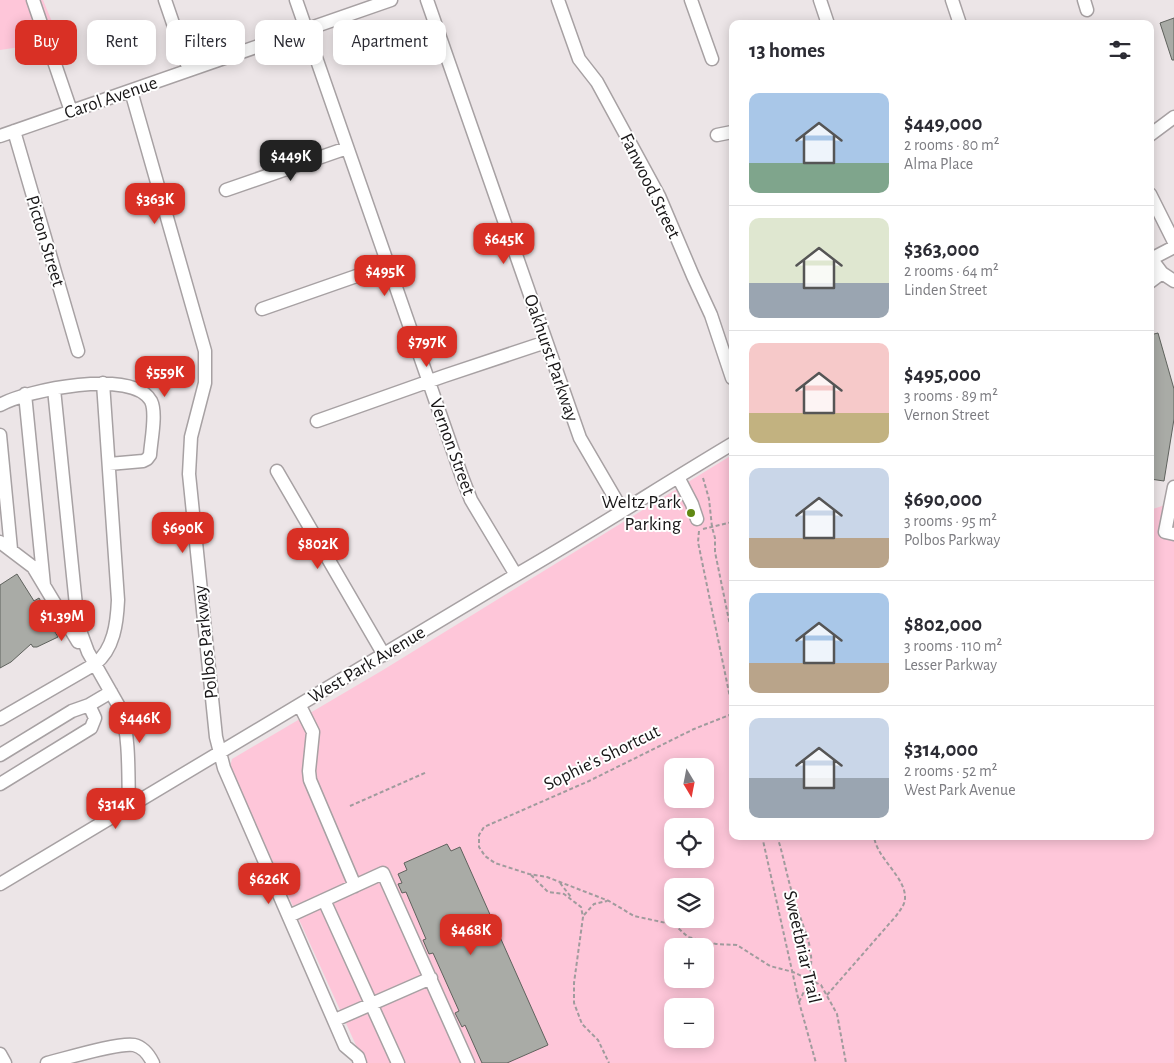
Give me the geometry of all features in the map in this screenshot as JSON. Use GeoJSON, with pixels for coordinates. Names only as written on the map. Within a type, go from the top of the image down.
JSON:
{"type":"FeatureCollection","features":[{"type":"Feature","properties":{"kind":"street"},"geometry":{"type":"LineString","coordinates":[[33,0],[72,111]]}},
{"type":"Feature","properties":{"kind":"street"},"geometry":{"type":"LineString","coordinates":[[165,0],[189,70]]}},
{"type":"Feature","properties":{"kind":"street","name":"Vernon Street"},"geometry":{"type":"LineString","coordinates":[[296,0],[303,20]]}},
{"type":"Feature","properties":{"kind":"street","name":"Carol Avenue"},"geometry":{"type":"LineString","coordinates":[[323,24],[391,0]]}},
{"type":"Feature","properties":{"kind":"street","name":"Oakhurst Parkway"},"geometry":{"type":"LineString","coordinates":[[427,0],[580,438],[622,510]]}},
{"type":"Feature","properties":{"kind":"street","name":"Fanwood Street"},"geometry":{"type":"LineString","coordinates":[[558,0],[579,59],[597,82],[659,196],[711,314],[729,369]]}},
{"type":"Feature","properties":{"kind":"street"},"geometry":{"type":"LineString","coordinates":[[691,0],[712,59]]}},
{"type":"Feature","properties":{"kind":"street"},"geometry":{"type":"LineString","coordinates":[[820,0],[827,20]]}},
{"type":"Feature","properties":{"kind":"street"},"geometry":{"type":"LineString","coordinates":[[952,0],[959,20]]}},
{"type":"Feature","properties":{"kind":"street","name":"Carol Avenue"},"geometry":{"type":"LineString","coordinates":[[0,136],[255,47]]}},
{"type":"Feature","properties":{"kind":"street","name":"Vernon Street"},"geometry":{"type":"LineString","coordinates":[[318,65],[428,382],[472,500],[516,575]]}},
{"type":"Feature","properties":{"kind":"street","name":"Polbos Parkway"},"geometry":{"type":"LineString","coordinates":[[131,90],[206,352],[205,383],[191,438],[189,474],[219,754],[334,1020],[346,1046],[358,1057],[360,1063]]}},
{"type":"Feature","properties":{"kind":"street"},"geometry":{"type":"LineString","coordinates":[[1154,132],[1174,117]]}},
{"type":"Feature","properties":{"kind":"street","name":"Picton Street"},"geometry":{"type":"LineString","coordinates":[[14,131],[78,351]]}},
{"type":"Feature","properties":{"kind":"street"},"geometry":{"type":"LineString","coordinates":[[717,135],[729,133]]}},
{"type":"Feature","properties":{"kind":"street"},"geometry":{"type":"LineString","coordinates":[[226,190],[347,148]]}},
{"type":"Feature","properties":{"kind":"street"},"geometry":{"type":"LineString","coordinates":[[1154,202],[1174,242]]}},
{"type":"Feature","properties":{"kind":"street"},"geometry":{"type":"LineString","coordinates":[[1154,257],[1174,247]]}},
{"type":"Feature","properties":{"kind":"street"},"geometry":{"type":"LineString","coordinates":[[1154,262],[1162,274],[1174,281]]}},
{"type":"Feature","properties":{"kind":"street"},"geometry":{"type":"LineString","coordinates":[[262,309],[388,265]]}},
{"type":"Feature","properties":{"kind":"street"},"geometry":{"type":"LineString","coordinates":[[1154,279],[1162,274]]}},
{"type":"Feature","properties":{"kind":"street"},"geometry":{"type":"LineString","coordinates":[[317,421],[546,342]]}},
{"type":"Feature","properties":{"kind":"street"},"geometry":{"type":"LineString","coordinates":[[0,720],[95,664],[104,656],[110,646],[117,611],[104,383]]}},
{"type":"Feature","properties":{"kind":"street"},"geometry":{"type":"LineString","coordinates":[[0,405],[25,394],[104,383],[119,384],[143,392],[152,402],[154,413],[150,454],[143,461],[109,464]]}},
{"type":"Feature","properties":{"kind":"street"},"geometry":{"type":"LineString","coordinates":[[54,389],[80,634],[122,710],[125,724],[128,807]]}},
{"type":"Feature","properties":{"kind":"street"},"geometry":{"type":"LineString","coordinates":[[25,394],[44,585]]}},
{"type":"Feature","properties":{"kind":"street"},"geometry":{"type":"LineString","coordinates":[[0,435],[11,549]]}},
{"type":"Feature","properties":{"kind":"street","name":"West Park Avenue"},"geometry":{"type":"LineString","coordinates":[[0,884],[582,537],[622,510],[729,446]]}},
{"type":"Feature","properties":{"kind":"street"},"geometry":{"type":"LineString","coordinates":[[277,471],[384,655]]}},
{"type":"Feature","properties":{"kind":"street"},"geometry":{"type":"LineString","coordinates":[[678,477],[692,504],[697,519]]}},
{"type":"Feature","properties":{"kind":"street"},"geometry":{"type":"LineString","coordinates":[[1174,487],[1165,532],[1174,534]]}},
{"type":"Feature","properties":{"kind":"street"},"geometry":{"type":"LineString","coordinates":[[0,542],[33,567],[84,653],[95,664]]}},
{"type":"Feature","properties":{"kind":"street"},"geometry":{"type":"LineString","coordinates":[[54,601],[62,607],[76,606]]}},
{"type":"Feature","properties":{"kind":"street"},"geometry":{"type":"LineString","coordinates":[[0,755],[72,712],[89,705],[111,692]]}},
{"type":"Feature","properties":{"kind":"street"},"geometry":{"type":"LineString","coordinates":[[0,784],[91,728],[95,718],[89,705]]}},
{"type":"Feature","properties":{"kind":"street"},"geometry":{"type":"LineString","coordinates":[[300,706],[313,732],[309,766],[310,780],[355,886]]}},
{"type":"Feature","properties":{"kind":"street"},"geometry":{"type":"LineString","coordinates":[[289,916],[384,873],[468,1063]]}},
{"type":"Feature","properties":{"kind":"street"},"geometry":{"type":"LineString","coordinates":[[324,900],[398,1063]]}},
{"type":"Feature","properties":{"kind":"street"},"geometry":{"type":"LineString","coordinates":[[334,1020],[431,978]]}},
{"type":"Feature","properties":{"kind":"street"},"geometry":{"type":"LineString","coordinates":[[47,1063],[126,1044],[139,1047],[147,1053],[153,1063]]}},
{"type":"Feature","properties":{"kind":"street"},"geometry":{"type":"LineString","coordinates":[[0,1054],[5,1063]]}},
{"type":"Feature","properties":{"kind":"path"},"geometry":{"type":"LineString","coordinates":[[703,478],[709,499],[715,538],[715,552],[729,620]]}},
{"type":"Feature","properties":{"kind":"path"},"geometry":{"type":"LineString","coordinates":[[697,519],[699,529],[698,542],[729,692]]}},
{"type":"Feature","properties":{"kind":"path"},"geometry":{"type":"LineString","coordinates":[[712,526],[729,523]]}},
{"type":"Feature","properties":{"kind":"path","name":"Sophie's Shortcut"},"geometry":{"type":"LineString","coordinates":[[529,874],[495,863],[485,856],[478,843],[479,834],[484,826],[589,781],[694,729],[729,715]]}},
{"type":"Feature","properties":{"kind":"path"},"geometry":{"type":"LineString","coordinates":[[350,806],[427,772]]}},
{"type":"Feature","properties":{"kind":"path","name":"Sweetbriar Trail"},"geometry":{"type":"LineString","coordinates":[[763,840],[799,1002],[816,1063]]}},
{"type":"Feature","properties":{"kind":"path"},"geometry":{"type":"LineString","coordinates":[[778,840],[794,901],[808,940],[812,961],[809,979],[799,1002]]}},
{"type":"Feature","properties":{"kind":"path"},"geometry":{"type":"LineString","coordinates":[[827,995],[896,916],[905,900],[902,887],[877,848],[875,840]]}},
{"type":"Feature","properties":{"kind":"path"},"geometry":{"type":"LineString","coordinates":[[529,874],[558,881],[609,901],[634,916],[648,917],[675,925],[688,937],[716,944],[737,945],[770,966],[793,972],[821,985],[837,1014],[846,1063]]}},
{"type":"Feature","properties":{"kind":"path"},"geometry":{"type":"LineString","coordinates":[[529,874],[548,892],[560,892],[581,907],[583,917],[574,983],[574,1003],[582,1024],[598,1040],[608,1063]]}},
{"type":"Feature","properties":{"kind":"path"},"geometry":{"type":"LineString","coordinates":[[558,881],[574,901]]}},
{"type":"Feature","properties":{"kind":"path"},"geometry":{"type":"LineString","coordinates":[[583,917],[594,904],[609,901]]}},
{"type":"Feature","properties":{"kind":"shaded area"},"geometry":{"type":"Polygon","coordinates":[[[0,0],[43,0],[51,20],[15,20],[15,48],[0,50],[0,0]]]}},
{"type":"Feature","properties":{"kind":"shaded area"},"geometry":{"type":"Polygon","coordinates":[[[729,457],[729,840],[1154,840],[1154,509],[1174,502],[1174,1063],[364,1063],[230,767],[232,759],[383,670],[729,457]]]}},
{"type":"Feature","properties":{"kind":"building"},"geometry":{"type":"Polygon","coordinates":[[[1174,18],[1174,60],[1172,60],[1160,23],[1174,18]]]}},
{"type":"Feature","properties":{"kind":"building"},"geometry":{"type":"Polygon","coordinates":[[[1158,333],[1174,389],[1174,419],[1164,481],[1154,480],[1154,334],[1158,333]]]}},
{"type":"Feature","properties":{"kind":"building"},"geometry":{"type":"Polygon","coordinates":[[[17,574],[34,601],[39,598],[52,620],[49,622],[58,637],[37,647],[33,647],[31,644],[11,662],[0,668],[0,585],[17,574]]]}},
{"type":"Feature","properties":{"kind":"building"},"geometry":{"type":"Polygon","coordinates":[[[447,844],[451,851],[460,847],[548,1045],[507,1063],[482,1063],[465,1025],[462,1027],[455,1013],[459,1011],[433,953],[429,954],[423,940],[426,939],[406,892],[402,893],[398,884],[402,883],[398,874],[407,870],[404,863],[447,844]]]}},
{"type":"Feature","properties":{"kind":"place","name":"Weltz Park Parking"},"geometry":{"type":"Point","coordinates":[691,513]}}]}
